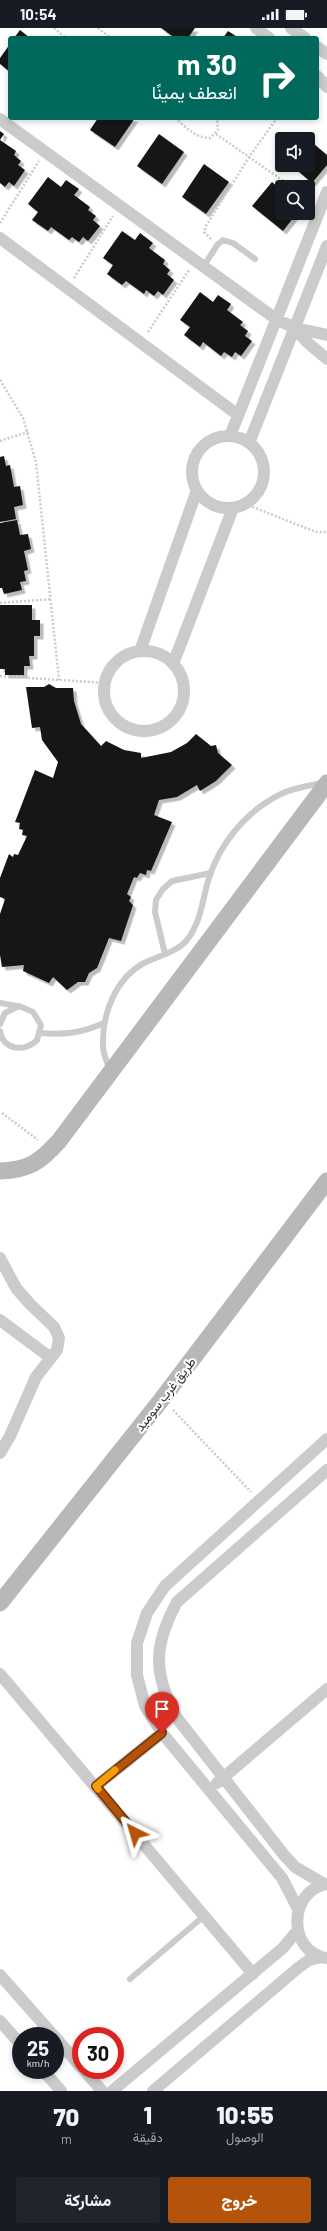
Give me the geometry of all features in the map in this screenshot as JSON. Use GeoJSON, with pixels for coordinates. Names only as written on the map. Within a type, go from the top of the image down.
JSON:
{"type":"FeatureCollection","features":[{"type":"Feature","properties":{"kind":"street"},"geometry":{"type":"LineString","coordinates":[[256,28],[266,36]]}},
{"type":"Feature","properties":{"kind":"street"},"geometry":{"type":"LineString","coordinates":[[291,28],[302,36]]}},
{"type":"Feature","properties":{"kind":"street"},"geometry":{"type":"LineString","coordinates":[[319,78],[327,87]]}},
{"type":"Feature","properties":{"kind":"street"},"geometry":{"type":"LineString","coordinates":[[0,119],[276,319],[295,328],[327,335]]}},
{"type":"Feature","properties":{"kind":"street"},"geometry":{"type":"LineString","coordinates":[[230,436],[327,192]]}},
{"type":"Feature","properties":{"kind":"street"},"geometry":{"type":"LineString","coordinates":[[0,238],[238,415]]}},
{"type":"Feature","properties":{"kind":"street"},"geometry":{"type":"LineString","coordinates":[[249,442],[327,246]]}},
{"type":"Feature","properties":{"kind":"street"},"geometry":{"type":"LineString","coordinates":[[295,328],[307,342],[327,359]]}},
{"type":"Feature","properties":{"kind":"street"},"geometry":{"type":"LineString","coordinates":[[230,436],[249,442],[258,451],[263,462],[264,474],[261,486],[254,497],[245,504],[233,508],[213,505],[197,490],[193,480],[192,469],[200,449],[209,441],[219,437],[230,436]]}},
{"type":"Feature","properties":{"kind":"street"},"geometry":{"type":"LineString","coordinates":[[140,651],[197,490]]}},
{"type":"Feature","properties":{"kind":"street"},"geometry":{"type":"LineString","coordinates":[[173,664],[233,508]]}},
{"type":"Feature","properties":{"kind":"street"},"geometry":{"type":"LineString","coordinates":[[140,651],[152,652],[164,656],[173,664],[180,674],[184,687],[183,699],[179,711],[171,721],[161,728],[148,732],[136,731],[119,722],[107,708],[104,696],[105,683],[109,671],[117,661],[128,654],[140,651]]}},
{"type":"Feature","properties":{"kind":"street"},"geometry":{"type":"LineString","coordinates":[[0,1171],[14,1171],[31,1166],[51,1150],[110,1074],[193,948],[327,782]]}},
{"type":"Feature","properties":{"kind":"street","name":"طريق غرب سوميد"},"geometry":{"type":"LineString","coordinates":[[0,1603],[162,1398],[327,1181]]}},
{"type":"Feature","properties":{"kind":"street"},"geometry":{"type":"LineString","coordinates":[[0,1258],[16,1288],[57,1332],[59,1344],[57,1350],[36,1377],[13,1430],[0,1453]]}},
{"type":"Feature","properties":{"kind":"street"},"geometry":{"type":"LineString","coordinates":[[0,1320],[51,1358]]}},
{"type":"Feature","properties":{"kind":"street"},"geometry":{"type":"LineString","coordinates":[[298,1909],[282,1878],[162,1733],[145,1706],[136,1675],[137,1643],[147,1613],[165,1586],[325,1444]]}},
{"type":"Feature","properties":{"kind":"street"},"geometry":{"type":"LineString","coordinates":[[326,1884],[295,1867],[223,1779],[177,1718],[165,1696],[159,1673],[159,1648],[165,1624],[177,1602],[327,1470]]}},
{"type":"Feature","properties":{"kind":"street"},"geometry":{"type":"LineString","coordinates":[[0,1674],[253,1974]]}},
{"type":"Feature","properties":{"kind":"street"},"geometry":{"type":"LineString","coordinates":[[209,1790],[327,1689]]}},
{"type":"Feature","properties":{"kind":"street"},"geometry":{"type":"LineString","coordinates":[[96,1786],[162,1733]]}},
{"type":"Feature","properties":{"kind":"street"},"geometry":{"type":"LineString","coordinates":[[325,1958],[306,1947],[298,1931],[296,1920],[298,1909],[308,1893],[326,1884]]}},
{"type":"Feature","properties":{"kind":"street"},"geometry":{"type":"LineString","coordinates":[[112,2091],[253,1974],[283,1948],[298,1931]]}},
{"type":"Feature","properties":{"kind":"street"},"geometry":{"type":"LineString","coordinates":[[153,2091],[298,1968],[309,1960],[325,1958]]}},
{"type":"Feature","properties":{"kind":"street"},"geometry":{"type":"LineString","coordinates":[[0,1975],[45,2027]]}},
{"type":"Feature","properties":{"kind":"street"},"geometry":{"type":"LineString","coordinates":[[0,2021],[12,2035]]}},
{"type":"Feature","properties":{"kind":"street"},"geometry":{"type":"LineString","coordinates":[[64,2048],[72,2057]]}},
{"type":"Feature","properties":{"kind":"street"},"geometry":{"type":"LineString","coordinates":[[51,2079],[61,2091]]}},
{"type":"Feature","properties":{"kind":"street"},"geometry":{"type":"LineString","coordinates":[[92,2079],[102,2091]]}},
{"type":"Feature","properties":{"kind":"lane"},"geometry":{"type":"LineString","coordinates":[[199,264],[223,240],[234,243],[256,259]]}},
{"type":"Feature","properties":{"kind":"lane"},"geometry":{"type":"LineString","coordinates":[[110,1074],[103,1047],[104,1023],[111,1000],[124,980],[143,964],[165,954],[193,948],[211,873],[222,848],[238,827],[258,808],[281,794],[327,782]]}},
{"type":"Feature","properties":{"kind":"lane"},"geometry":{"type":"LineString","coordinates":[[165,954],[155,912],[156,900],[163,889],[172,881],[211,873]]}},
{"type":"Feature","properties":{"kind":"lane"},"geometry":{"type":"LineString","coordinates":[[0,1003],[19,1006],[33,1012],[38,1018],[40,1033],[32,1045],[17,1049],[4,1042],[0,1031]]}},
{"type":"Feature","properties":{"kind":"lane"},"geometry":{"type":"LineString","coordinates":[[0,1024],[5,1013],[19,1006]]}},
{"type":"Feature","properties":{"kind":"lane"},"geometry":{"type":"LineString","coordinates":[[40,1033],[71,1034],[87,1031],[104,1023]]}},
{"type":"Feature","properties":{"kind":"lane"},"geometry":{"type":"LineString","coordinates":[[0,1044],[10,1046]]}},
{"type":"Feature","properties":{"kind":"lane"},"geometry":{"type":"LineString","coordinates":[[130,1978],[204,1916]]}},
{"type":"Feature","properties":{"kind":"path"},"geometry":{"type":"LineString","coordinates":[[54,28],[64,36]]}},
{"type":"Feature","properties":{"kind":"path"},"geometry":{"type":"LineString","coordinates":[[98,28],[108,36]]}},
{"type":"Feature","properties":{"kind":"path"},"geometry":{"type":"LineString","coordinates":[[178,120],[202,138],[210,138],[216,134],[219,123],[218,120]]}},
{"type":"Feature","properties":{"kind":"path"},"geometry":{"type":"LineString","coordinates":[[218,244],[204,232],[249,157],[276,120]]}},
{"type":"Feature","properties":{"kind":"path"},"geometry":{"type":"LineString","coordinates":[[216,134],[282,180]]}},
{"type":"Feature","properties":{"kind":"path"},"geometry":{"type":"LineString","coordinates":[[0,223],[44,151]]}},
{"type":"Feature","properties":{"kind":"path"},"geometry":{"type":"LineString","coordinates":[[67,288],[120,206]]}},
{"type":"Feature","properties":{"kind":"path"},"geometry":{"type":"LineString","coordinates":[[141,343],[199,264]]}},
{"type":"Feature","properties":{"kind":"path"},"geometry":{"type":"LineString","coordinates":[[0,380],[16,404],[28,432],[36,462],[59,680]]}},
{"type":"Feature","properties":{"kind":"path"},"geometry":{"type":"LineString","coordinates":[[0,441],[28,432]]}},
{"type":"Feature","properties":{"kind":"path"},"geometry":{"type":"LineString","coordinates":[[245,504],[316,532],[327,532]]}},
{"type":"Feature","properties":{"kind":"path"},"geometry":{"type":"LineString","coordinates":[[0,603],[51,599]]}},
{"type":"Feature","properties":{"kind":"path"},"geometry":{"type":"LineString","coordinates":[[0,676],[105,683]]}},
{"type":"Feature","properties":{"kind":"path"},"geometry":{"type":"LineString","coordinates":[[2,1113],[51,1150]]}},
{"type":"Feature","properties":{"kind":"path"},"geometry":{"type":"LineString","coordinates":[[162,1398],[259,1501]]}},
{"type":"Feature","properties":{"kind":"building"},"geometry":{"type":"Polygon","coordinates":[[[161,28],[195,28],[189,36],[172,36],[161,28]]]}},
{"type":"Feature","properties":{"kind":"building"},"geometry":{"type":"Polygon","coordinates":[[[20,30],[28,36],[16,36],[20,30]]]}},
{"type":"Feature","properties":{"kind":"building"},"geometry":{"type":"Polygon","coordinates":[[[228,31],[236,36],[224,36],[228,31]]]}},
{"type":"Feature","properties":{"kind":"building"},"geometry":{"type":"Polygon","coordinates":[[[8,47],[8,70],[0,64],[0,58],[8,47]]]}},
{"type":"Feature","properties":{"kind":"building"},"geometry":{"type":"Polygon","coordinates":[[[97,120],[134,120],[115,147],[90,130],[97,120]]]}},
{"type":"Feature","properties":{"kind":"building"},"geometry":{"type":"Polygon","coordinates":[[[0,131],[4,134],[0,140],[0,131]]]}},
{"type":"Feature","properties":{"kind":"building"},"geometry":{"type":"Polygon","coordinates":[[[159,134],[184,152],[162,184],[137,166],[159,134]]]}},
{"type":"Feature","properties":{"kind":"building"},"geometry":{"type":"Polygon","coordinates":[[[0,140],[16,151],[14,155],[21,161],[18,165],[25,170],[14,186],[9,182],[5,187],[0,183],[0,140]]]}},
{"type":"Feature","properties":{"kind":"building"},"geometry":{"type":"Polygon","coordinates":[[[315,145],[327,155],[327,165],[314,180],[308,180],[299,172],[315,172],[315,145]]]}},
{"type":"Feature","properties":{"kind":"building"},"geometry":{"type":"Polygon","coordinates":[[[204,164],[229,182],[206,214],[182,197],[204,164]]]}},
{"type":"Feature","properties":{"kind":"building"},"geometry":{"type":"Polygon","coordinates":[[[48,177],[61,187],[66,180],[79,189],[74,195],[90,207],[88,210],[96,216],[93,220],[100,226],[88,241],[83,237],[79,242],[72,237],[69,240],[51,227],[48,231],[32,220],[38,212],[28,204],[48,177]]]}},
{"type":"Feature","properties":{"kind":"building"},"geometry":{"type":"Polygon","coordinates":[[[272,182],[275,185],[275,220],[292,220],[283,231],[252,206],[272,182]]]}},
{"type":"Feature","properties":{"kind":"building"},"geometry":{"type":"Polygon","coordinates":[[[122,231],[135,240],[140,233],[153,243],[149,248],[165,260],[163,264],[170,270],[167,274],[174,280],[163,295],[158,291],[154,296],[146,290],[144,294],[126,281],[122,285],[107,274],[113,265],[103,258],[122,231]]]}},
{"type":"Feature","properties":{"kind":"building"},"geometry":{"type":"Polygon","coordinates":[[[200,292],[213,302],[218,295],[231,304],[227,310],[243,322],[240,325],[248,331],[245,336],[252,341],[241,356],[235,352],[232,357],[224,352],[221,356],[203,342],[200,347],[184,335],[190,327],[180,320],[200,292]]]}},
{"type":"Feature","properties":{"kind":"building"},"geometry":{"type":"Polygon","coordinates":[[[4,456],[6,466],[10,465],[14,487],[20,486],[23,505],[14,507],[16,519],[0,522],[0,457],[4,456]]]}},
{"type":"Feature","properties":{"kind":"building"},"geometry":{"type":"Polygon","coordinates":[[[17,520],[20,535],[28,534],[31,549],[24,551],[28,570],[24,571],[26,581],[20,582],[22,590],[4,594],[2,588],[0,588],[0,523],[17,520]]]}},
{"type":"Feature","properties":{"kind":"building"},"geometry":{"type":"Polygon","coordinates":[[[0,605],[32,605],[32,620],[40,620],[40,636],[34,636],[34,656],[29,656],[30,666],[24,666],[24,675],[5,675],[5,669],[0,669],[0,605]]]}},
{"type":"Feature","properties":{"kind":"building"},"geometry":{"type":"Polygon","coordinates":[[[49,684],[56,688],[73,688],[74,701],[81,724],[101,746],[106,741],[124,750],[141,753],[141,758],[171,752],[187,743],[196,734],[211,746],[216,745],[218,753],[232,765],[216,781],[200,791],[197,785],[177,797],[159,800],[154,815],[172,822],[151,871],[147,870],[146,875],[140,873],[137,878],[134,877],[127,894],[131,897],[129,901],[133,905],[121,941],[109,938],[97,968],[89,973],[85,982],[78,982],[67,990],[53,977],[49,983],[23,971],[24,965],[2,967],[0,955],[0,914],[5,899],[0,897],[0,878],[9,854],[13,857],[14,854],[18,855],[27,836],[22,835],[23,830],[19,829],[20,823],[15,822],[35,770],[53,778],[58,762],[42,740],[40,727],[32,728],[26,687],[44,687],[49,684]]]}},
{"type":"Feature","properties":{"kind":"slow traffic"},"geometry":{"type":"LineString","coordinates":[[98,1789],[96,1786],[115,1770]]}},
{"type":"Feature","properties":{"kind":"route"},"geometry":{"type":"LineString","coordinates":[[135,1833],[96,1786],[162,1733]]}}]}
